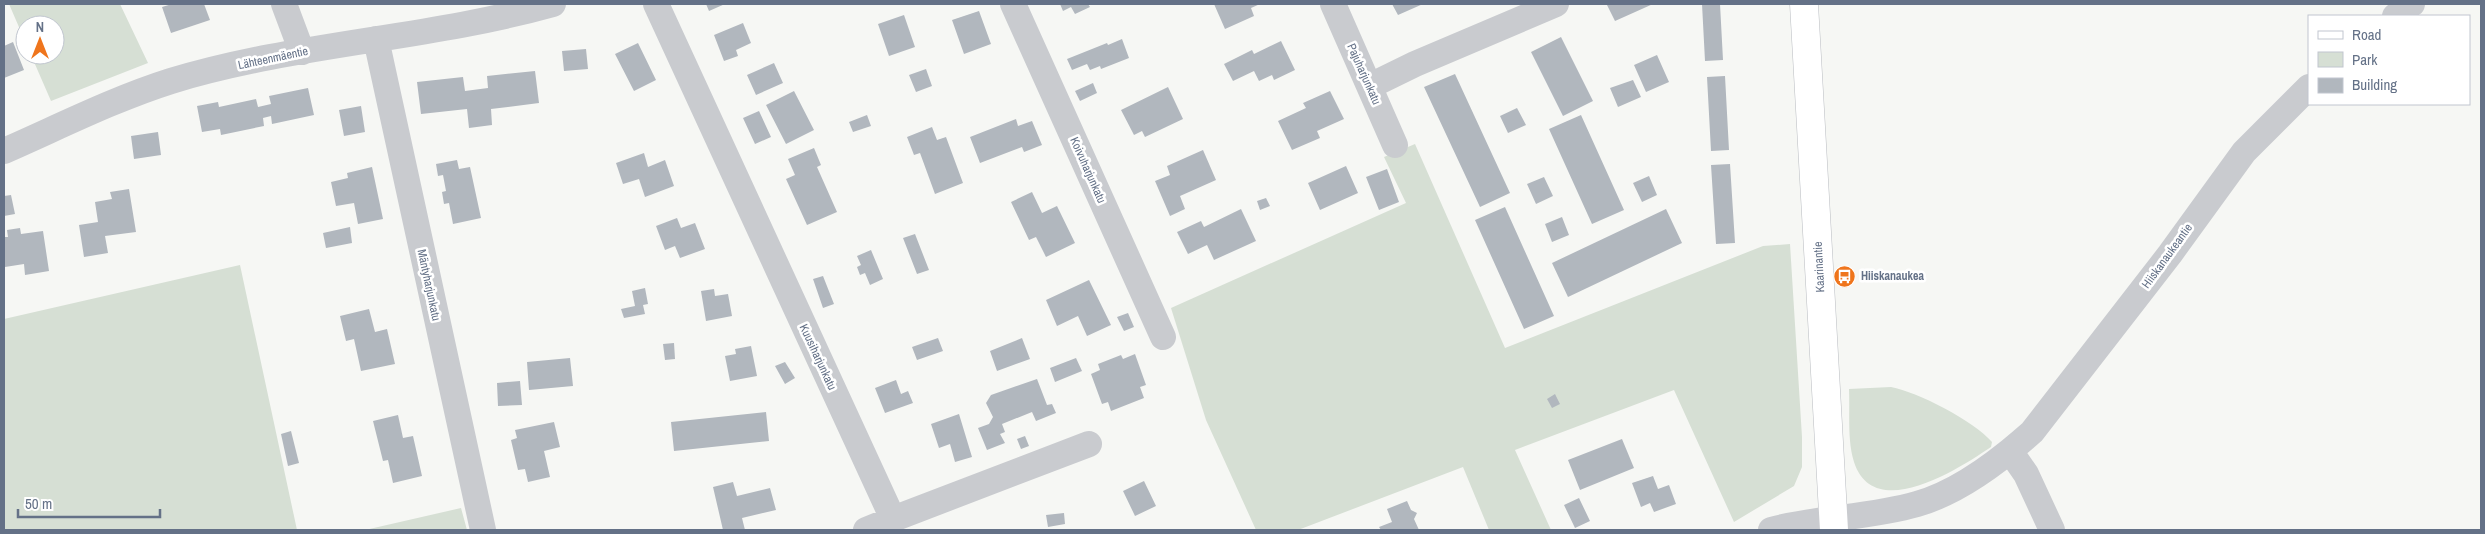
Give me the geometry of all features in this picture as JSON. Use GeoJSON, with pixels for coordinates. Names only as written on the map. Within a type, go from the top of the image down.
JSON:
{"type":"FeatureCollection","features":[{"type":"Feature","properties":{"kind":"main road","name":"Kaarinantie"},"geometry":{"type":"LineString","coordinates":[[1804,4],[1833,525]]}},
{"type":"Feature","properties":{"kind":"street"},"geometry":{"type":"LineString","coordinates":[[284,4],[302,52]]}},
{"type":"Feature","properties":{"kind":"street","name":"Lähteenmäentie"},"geometry":{"type":"LineString","coordinates":[[4,151],[119,100],[171,81],[302,52],[504,17],[553,4]]}},
{"type":"Feature","properties":{"kind":"street","name":"Kuusiharjunkatu"},"geometry":{"type":"LineString","coordinates":[[656,4],[893,519]]}},
{"type":"Feature","properties":{"kind":"street","name":"Koivuharjunkatu"},"geometry":{"type":"LineString","coordinates":[[1013,4],[1163,336]]}},
{"type":"Feature","properties":{"kind":"street","name":"Pajuharjunkatu"},"geometry":{"type":"LineString","coordinates":[[1333,4],[1395,145]]}},
{"type":"Feature","properties":{"kind":"street"},"geometry":{"type":"LineString","coordinates":[[1370,86],[1415,64],[1556,4]]}},
{"type":"Feature","properties":{"kind":"street"},"geometry":{"type":"LineString","coordinates":[[2396,15],[2412,4]]}},
{"type":"Feature","properties":{"kind":"street","name":"Mäntyharjunkatu"},"geometry":{"type":"LineString","coordinates":[[376,39],[483,530]]}},
{"type":"Feature","properties":{"kind":"street","name":"Hiiskanaukeantie"},"geometry":{"type":"LineString","coordinates":[[2052,530],[2026,474],[2010,451],[2032,432],[2170,254],[2244,152],[2308,89]]}},
{"type":"Feature","properties":{"kind":"street","name":"Hiiskanaukeantie"},"geometry":{"type":"LineString","coordinates":[[1771,530],[1833,525],[1936,498],[1998,461],[2032,432]]}},
{"type":"Feature","properties":{"kind":"street"},"geometry":{"type":"LineString","coordinates":[[866,530],[1089,444]]}},
{"type":"Feature","properties":{"kind":"green space"},"geometry":{"type":"Polygon","coordinates":[[[9,4],[120,4],[148,63],[51,101],[35,65],[65,65],[65,15],[15,15],[15,18],[9,4]]]}},
{"type":"Feature","properties":{"kind":"green space"},"geometry":{"type":"Polygon","coordinates":[[[1415,144],[1505,348],[1763,246],[1790,244],[1802,437],[1802,467],[1794,486],[1734,522],[1674,390],[1515,450],[1551,530],[1489,530],[1463,467],[1298,530],[1256,530],[1206,420],[1171,308],[1406,203],[1384,157],[1415,144]]]}},
{"type":"Feature","properties":{"kind":"green space"},"geometry":{"type":"Polygon","coordinates":[[[240,265],[297,530],[4,530],[4,319],[240,265]]]}},
{"type":"Feature","properties":{"kind":"green space"},"geometry":{"type":"Polygon","coordinates":[[[1891,387],[1916,395],[1945,408],[1984,434],[1992,442],[1991,447],[1959,467],[1918,486],[1898,490],[1879,489],[1864,480],[1854,462],[1852,453],[1849,389],[1891,387]]]}},
{"type":"Feature","properties":{"kind":"green space"},"geometry":{"type":"Polygon","coordinates":[[[461,508],[467,530],[365,530],[461,508]]]}},
{"type":"Feature","properties":{"kind":"building"},"geometry":{"type":"Polygon","coordinates":[[[172,4],[204,4],[210,20],[171,33],[162,7],[172,4]]]}},
{"type":"Feature","properties":{"kind":"building"},"geometry":{"type":"Polygon","coordinates":[[[706,4],[725,4],[709,11],[706,4]]]}},
{"type":"Feature","properties":{"kind":"building"},"geometry":{"type":"Polygon","coordinates":[[[1060,4],[1088,4],[1090,7],[1075,14],[1071,7],[1063,11],[1060,4]]]}},
{"type":"Feature","properties":{"kind":"building"},"geometry":{"type":"Polygon","coordinates":[[[1214,4],[1260,4],[1251,8],[1254,16],[1225,29],[1214,4]]]}},
{"type":"Feature","properties":{"kind":"building"},"geometry":{"type":"Polygon","coordinates":[[[1392,4],[1423,4],[1398,15],[1392,4]]]}},
{"type":"Feature","properties":{"kind":"building"},"geometry":{"type":"Polygon","coordinates":[[[1609,4],[1653,4],[1615,21],[1607,5],[1609,4]]]}},
{"type":"Feature","properties":{"kind":"building"},"geometry":{"type":"Polygon","coordinates":[[[1702,4],[1720,4],[1723,60],[1705,61],[1702,4]]]}},
{"type":"Feature","properties":{"kind":"building"},"geometry":{"type":"Polygon","coordinates":[[[979,11],[991,44],[964,54],[952,20],[979,11]]]}},
{"type":"Feature","properties":{"kind":"building"},"geometry":{"type":"Polygon","coordinates":[[[904,15],[915,47],[889,56],[878,24],[904,15]]]}},
{"type":"Feature","properties":{"kind":"building"},"geometry":{"type":"Polygon","coordinates":[[[743,23],[751,43],[736,50],[738,56],[724,61],[714,35],[743,23]]]}},
{"type":"Feature","properties":{"kind":"building"},"geometry":{"type":"Polygon","coordinates":[[[1561,37],[1593,101],[1563,116],[1531,52],[1561,37]]]}},
{"type":"Feature","properties":{"kind":"building"},"geometry":{"type":"Polygon","coordinates":[[[1122,39],[1129,58],[1101,69],[1100,66],[1090,70],[1087,64],[1072,70],[1067,59],[1122,39]]]}},
{"type":"Feature","properties":{"kind":"building"},"geometry":{"type":"Polygon","coordinates":[[[1281,41],[1295,70],[1274,80],[1272,75],[1259,81],[1254,71],[1233,81],[1224,64],[1252,50],[1254,54],[1281,41]]]}},
{"type":"Feature","properties":{"kind":"building"},"geometry":{"type":"Polygon","coordinates":[[[13,42],[15,47],[15,65],[22,65],[24,70],[4,78],[4,46],[13,42]]]}},
{"type":"Feature","properties":{"kind":"building"},"geometry":{"type":"Polygon","coordinates":[[[638,43],[656,80],[634,91],[615,54],[638,43]]]}},
{"type":"Feature","properties":{"kind":"building"},"geometry":{"type":"Polygon","coordinates":[[[586,49],[588,69],[564,71],[562,51],[586,49]]]}},
{"type":"Feature","properties":{"kind":"building"},"geometry":{"type":"Polygon","coordinates":[[[1657,55],[1669,82],[1646,92],[1634,65],[1657,55]]]}},
{"type":"Feature","properties":{"kind":"building"},"geometry":{"type":"Polygon","coordinates":[[[774,63],[783,83],[756,95],[747,75],[774,63]]]}},
{"type":"Feature","properties":{"kind":"building"},"geometry":{"type":"Polygon","coordinates":[[[926,69],[932,86],[916,92],[909,75],[926,69]]]}},
{"type":"Feature","properties":{"kind":"building"},"geometry":{"type":"Polygon","coordinates":[[[535,71],[539,103],[491,109],[492,125],[469,128],[467,109],[421,114],[417,82],[463,77],[465,91],[488,88],[487,76],[535,71]]]}},
{"type":"Feature","properties":{"kind":"building"},"geometry":{"type":"Polygon","coordinates":[[[1455,74],[1510,193],[1480,207],[1424,87],[1455,74]]]}},
{"type":"Feature","properties":{"kind":"building"},"geometry":{"type":"Polygon","coordinates":[[[1725,76],[1729,150],[1711,151],[1707,77],[1725,76]]]}},
{"type":"Feature","properties":{"kind":"building"},"geometry":{"type":"Polygon","coordinates":[[[1633,80],[1641,97],[1618,107],[1610,88],[1633,80]]]}},
{"type":"Feature","properties":{"kind":"building"},"geometry":{"type":"Polygon","coordinates":[[[1093,83],[1097,93],[1080,101],[1075,91],[1093,83]]]}},
{"type":"Feature","properties":{"kind":"building"},"geometry":{"type":"Polygon","coordinates":[[[1168,87],[1183,119],[1145,137],[1142,131],[1134,135],[1121,110],[1168,87]]]}},
{"type":"Feature","properties":{"kind":"building"},"geometry":{"type":"Polygon","coordinates":[[[308,88],[314,115],[272,124],[271,116],[263,118],[264,126],[221,135],[220,129],[202,132],[197,106],[218,102],[219,107],[256,99],[258,107],[271,104],[269,96],[308,88]]]}},
{"type":"Feature","properties":{"kind":"building"},"geometry":{"type":"Polygon","coordinates":[[[794,91],[814,130],[786,144],[766,105],[794,91]]]}},
{"type":"Feature","properties":{"kind":"building"},"geometry":{"type":"Polygon","coordinates":[[[1330,91],[1344,119],[1317,131],[1320,138],[1292,150],[1278,121],[1306,108],[1303,103],[1330,91]]]}},
{"type":"Feature","properties":{"kind":"building"},"geometry":{"type":"Polygon","coordinates":[[[361,106],[365,132],[344,136],[339,110],[361,106]]]}},
{"type":"Feature","properties":{"kind":"building"},"geometry":{"type":"Polygon","coordinates":[[[1517,108],[1526,125],[1508,133],[1500,116],[1517,108]]]}},
{"type":"Feature","properties":{"kind":"building"},"geometry":{"type":"Polygon","coordinates":[[[759,111],[771,137],[755,144],[743,118],[759,111]]]}},
{"type":"Feature","properties":{"kind":"building"},"geometry":{"type":"Polygon","coordinates":[[[867,115],[871,126],[853,132],[849,122],[867,115]]]}},
{"type":"Feature","properties":{"kind":"building"},"geometry":{"type":"Polygon","coordinates":[[[1581,115],[1624,210],[1592,224],[1549,129],[1581,115]]]}},
{"type":"Feature","properties":{"kind":"building"},"geometry":{"type":"Polygon","coordinates":[[[1016,119],[1018,126],[1032,121],[1042,145],[1024,152],[1022,147],[980,163],[970,137],[1016,119]]]}},
{"type":"Feature","properties":{"kind":"building"},"geometry":{"type":"Polygon","coordinates":[[[932,127],[937,140],[946,137],[963,183],[935,194],[920,153],[914,155],[907,137],[932,127]]]}},
{"type":"Feature","properties":{"kind":"building"},"geometry":{"type":"Polygon","coordinates":[[[158,132],[161,155],[134,159],[131,136],[158,132]]]}},
{"type":"Feature","properties":{"kind":"building"},"geometry":{"type":"Polygon","coordinates":[[[814,148],[821,165],[817,167],[837,212],[807,225],[786,179],[795,175],[788,159],[814,148]]]}},
{"type":"Feature","properties":{"kind":"building"},"geometry":{"type":"Polygon","coordinates":[[[1203,150],[1216,180],[1180,196],[1185,209],[1170,216],[1155,181],[1170,175],[1167,166],[1203,150]]]}},
{"type":"Feature","properties":{"kind":"building"},"geometry":{"type":"Polygon","coordinates":[[[644,153],[648,167],[665,160],[674,186],[645,197],[639,179],[623,184],[616,163],[644,153]]]}},
{"type":"Feature","properties":{"kind":"building"},"geometry":{"type":"Polygon","coordinates":[[[457,160],[459,169],[470,167],[481,218],[453,224],[449,203],[444,204],[442,192],[446,191],[443,175],[438,176],[436,164],[457,160]]]}},
{"type":"Feature","properties":{"kind":"building"},"geometry":{"type":"Polygon","coordinates":[[[1730,164],[1735,243],[1716,244],[1711,165],[1730,164]]]}},
{"type":"Feature","properties":{"kind":"building"},"geometry":{"type":"Polygon","coordinates":[[[1346,166],[1358,193],[1320,210],[1308,183],[1346,166]]]}},
{"type":"Feature","properties":{"kind":"building"},"geometry":{"type":"Polygon","coordinates":[[[372,167],[383,219],[358,224],[354,203],[336,206],[331,182],[348,178],[347,173],[372,167]]]}},
{"type":"Feature","properties":{"kind":"building"},"geometry":{"type":"Polygon","coordinates":[[[1387,169],[1399,202],[1379,210],[1366,177],[1387,169]]]}},
{"type":"Feature","properties":{"kind":"building"},"geometry":{"type":"Polygon","coordinates":[[[1649,176],[1657,195],[1642,202],[1633,183],[1649,176]]]}},
{"type":"Feature","properties":{"kind":"building"},"geometry":{"type":"Polygon","coordinates":[[[1544,177],[1553,196],[1536,204],[1527,184],[1544,177]]]}},
{"type":"Feature","properties":{"kind":"building"},"geometry":{"type":"Polygon","coordinates":[[[129,189],[136,232],[105,236],[108,253],[84,257],[79,225],[98,222],[95,202],[112,199],[110,192],[129,189]]]}},
{"type":"Feature","properties":{"kind":"building"},"geometry":{"type":"Polygon","coordinates":[[[1032,192],[1042,213],[1057,206],[1075,243],[1046,257],[1036,237],[1029,240],[1011,202],[1032,192]]]}},
{"type":"Feature","properties":{"kind":"building"},"geometry":{"type":"Polygon","coordinates":[[[11,195],[15,214],[4,216],[4,196],[11,195]]]}},
{"type":"Feature","properties":{"kind":"building"},"geometry":{"type":"Polygon","coordinates":[[[1266,198],[1270,206],[1260,210],[1257,201],[1266,198]]]}},
{"type":"Feature","properties":{"kind":"building"},"geometry":{"type":"Polygon","coordinates":[[[1505,207],[1554,316],[1524,329],[1475,220],[1505,207]]]}},
{"type":"Feature","properties":{"kind":"building"},"geometry":{"type":"Polygon","coordinates":[[[1241,209],[1256,241],[1214,260],[1207,245],[1188,254],[1177,232],[1201,221],[1204,227],[1241,209]]]}},
{"type":"Feature","properties":{"kind":"building"},"geometry":{"type":"Polygon","coordinates":[[[1666,209],[1682,243],[1568,297],[1552,263],[1666,209]]]}},
{"type":"Feature","properties":{"kind":"building"},"geometry":{"type":"Polygon","coordinates":[[[1562,217],[1569,235],[1552,242],[1545,224],[1562,217]]]}},
{"type":"Feature","properties":{"kind":"building"},"geometry":{"type":"Polygon","coordinates":[[[677,218],[681,228],[695,223],[705,249],[680,258],[675,246],[665,250],[656,226],[677,218]]]}},
{"type":"Feature","properties":{"kind":"building"},"geometry":{"type":"Polygon","coordinates":[[[350,227],[352,243],[326,248],[323,233],[350,227]]]}},
{"type":"Feature","properties":{"kind":"building"},"geometry":{"type":"Polygon","coordinates":[[[20,228],[21,234],[43,231],[49,271],[25,275],[24,264],[5,267],[4,237],[8,237],[7,230],[20,228]]]}},
{"type":"Feature","properties":{"kind":"building"},"geometry":{"type":"Polygon","coordinates":[[[915,234],[929,270],[917,274],[903,238],[915,234]]]}},
{"type":"Feature","properties":{"kind":"building"},"geometry":{"type":"Polygon","coordinates":[[[871,250],[883,279],[870,285],[865,273],[860,275],[857,267],[861,265],[857,256],[871,250]]]}},
{"type":"Feature","properties":{"kind":"building"},"geometry":{"type":"Polygon","coordinates":[[[823,276],[834,304],[823,308],[813,279],[823,276]]]}},
{"type":"Feature","properties":{"kind":"building"},"geometry":{"type":"Polygon","coordinates":[[[1089,280],[1111,325],[1087,336],[1078,316],[1057,326],[1046,300],[1089,280]]]}},
{"type":"Feature","properties":{"kind":"building"},"geometry":{"type":"Polygon","coordinates":[[[645,288],[648,304],[643,305],[645,314],[624,318],[621,309],[635,306],[632,291],[645,288]]]}},
{"type":"Feature","properties":{"kind":"building"},"geometry":{"type":"Polygon","coordinates":[[[714,289],[715,296],[728,294],[732,316],[706,321],[701,291],[714,289]]]}},
{"type":"Feature","properties":{"kind":"building"},"geometry":{"type":"Polygon","coordinates":[[[369,309],[375,332],[387,329],[395,364],[361,371],[354,339],[346,341],[340,316],[369,309]]]}},
{"type":"Feature","properties":{"kind":"building"},"geometry":{"type":"Polygon","coordinates":[[[1128,313],[1134,327],[1124,331],[1117,317],[1128,313]]]}},
{"type":"Feature","properties":{"kind":"building"},"geometry":{"type":"Polygon","coordinates":[[[938,338],[943,351],[917,360],[912,347],[938,338]]]}},
{"type":"Feature","properties":{"kind":"building"},"geometry":{"type":"Polygon","coordinates":[[[1022,338],[1030,359],[997,371],[990,351],[1022,338]]]}},
{"type":"Feature","properties":{"kind":"building"},"geometry":{"type":"Polygon","coordinates":[[[674,343],[675,359],[665,360],[663,344],[674,343]]]}},
{"type":"Feature","properties":{"kind":"building"},"geometry":{"type":"Polygon","coordinates":[[[751,346],[757,376],[730,381],[725,356],[736,354],[735,349],[751,346]]]}},
{"type":"Feature","properties":{"kind":"building"},"geometry":{"type":"Polygon","coordinates":[[[1135,354],[1146,385],[1140,387],[1144,398],[1111,411],[1108,402],[1102,404],[1091,374],[1100,370],[1098,364],[1121,355],[1123,359],[1135,354]]]}},
{"type":"Feature","properties":{"kind":"building"},"geometry":{"type":"Polygon","coordinates":[[[570,358],[573,386],[529,390],[527,362],[570,358]]]}},
{"type":"Feature","properties":{"kind":"building"},"geometry":{"type":"Polygon","coordinates":[[[1076,358],[1082,371],[1055,382],[1050,368],[1076,358]]]}},
{"type":"Feature","properties":{"kind":"building"},"geometry":{"type":"Polygon","coordinates":[[[785,362],[795,378],[785,384],[775,366],[785,362]]]}},
{"type":"Feature","properties":{"kind":"building"},"geometry":{"type":"Polygon","coordinates":[[[1037,379],[1047,405],[1052,404],[1056,413],[1036,421],[1032,412],[1002,424],[1005,432],[1000,434],[1005,443],[987,450],[978,428],[989,424],[993,417],[986,403],[991,395],[1037,379]]]}},
{"type":"Feature","properties":{"kind":"building"},"geometry":{"type":"Polygon","coordinates":[[[896,380],[901,394],[908,391],[913,403],[885,413],[875,388],[896,380]]]}},
{"type":"Feature","properties":{"kind":"building"},"geometry":{"type":"Polygon","coordinates":[[[520,381],[522,405],[498,406],[497,383],[520,381]]]}},
{"type":"Feature","properties":{"kind":"building"},"geometry":{"type":"Polygon","coordinates":[[[1555,394],[1560,404],[1552,408],[1547,399],[1555,394]]]}},
{"type":"Feature","properties":{"kind":"building"},"geometry":{"type":"Polygon","coordinates":[[[766,412],[769,441],[674,451],[671,422],[766,412]]]}},
{"type":"Feature","properties":{"kind":"building"},"geometry":{"type":"Polygon","coordinates":[[[959,414],[972,457],[955,462],[950,444],[939,448],[931,424],[959,414]]]}},
{"type":"Feature","properties":{"kind":"building"},"geometry":{"type":"Polygon","coordinates":[[[398,415],[403,438],[413,436],[422,476],[393,483],[388,460],[383,461],[373,421],[398,415]]]}},
{"type":"Feature","properties":{"kind":"building"},"geometry":{"type":"Polygon","coordinates":[[[554,422],[560,447],[544,451],[550,477],[528,482],[525,469],[518,470],[511,440],[517,438],[515,430],[554,422]]]}},
{"type":"Feature","properties":{"kind":"building"},"geometry":{"type":"Polygon","coordinates":[[[291,431],[299,463],[288,466],[281,434],[291,431]]]}},
{"type":"Feature","properties":{"kind":"building"},"geometry":{"type":"Polygon","coordinates":[[[1025,436],[1029,446],[1021,449],[1017,439],[1025,436]]]}},
{"type":"Feature","properties":{"kind":"building"},"geometry":{"type":"Polygon","coordinates":[[[1622,439],[1634,468],[1580,490],[1568,460],[1622,439]]]}},
{"type":"Feature","properties":{"kind":"building"},"geometry":{"type":"Polygon","coordinates":[[[1653,476],[1658,489],[1669,485],[1676,504],[1654,512],[1650,503],[1641,507],[1632,483],[1653,476]]]}},
{"type":"Feature","properties":{"kind":"building"},"geometry":{"type":"Polygon","coordinates":[[[1144,481],[1156,506],[1135,516],[1123,491],[1144,481]]]}},
{"type":"Feature","properties":{"kind":"building"},"geometry":{"type":"Polygon","coordinates":[[[733,482],[737,496],[770,488],[776,510],[742,518],[745,530],[723,530],[713,487],[733,482]]]}},
{"type":"Feature","properties":{"kind":"building"},"geometry":{"type":"Polygon","coordinates":[[[1579,498],[1590,521],[1575,528],[1564,505],[1579,498]]]}},
{"type":"Feature","properties":{"kind":"building"},"geometry":{"type":"Polygon","coordinates":[[[1407,501],[1411,510],[1417,513],[1414,519],[1419,530],[1381,530],[1379,527],[1392,522],[1387,509],[1407,501]]]}},
{"type":"Feature","properties":{"kind":"building"},"geometry":{"type":"Polygon","coordinates":[[[1064,513],[1065,524],[1048,527],[1046,515],[1064,513]]]}},
{"type":"Feature","properties":{"kind":"place","name":"Hiiskanaukea"},"geometry":{"type":"Point","coordinates":[1845,276]}}]}
